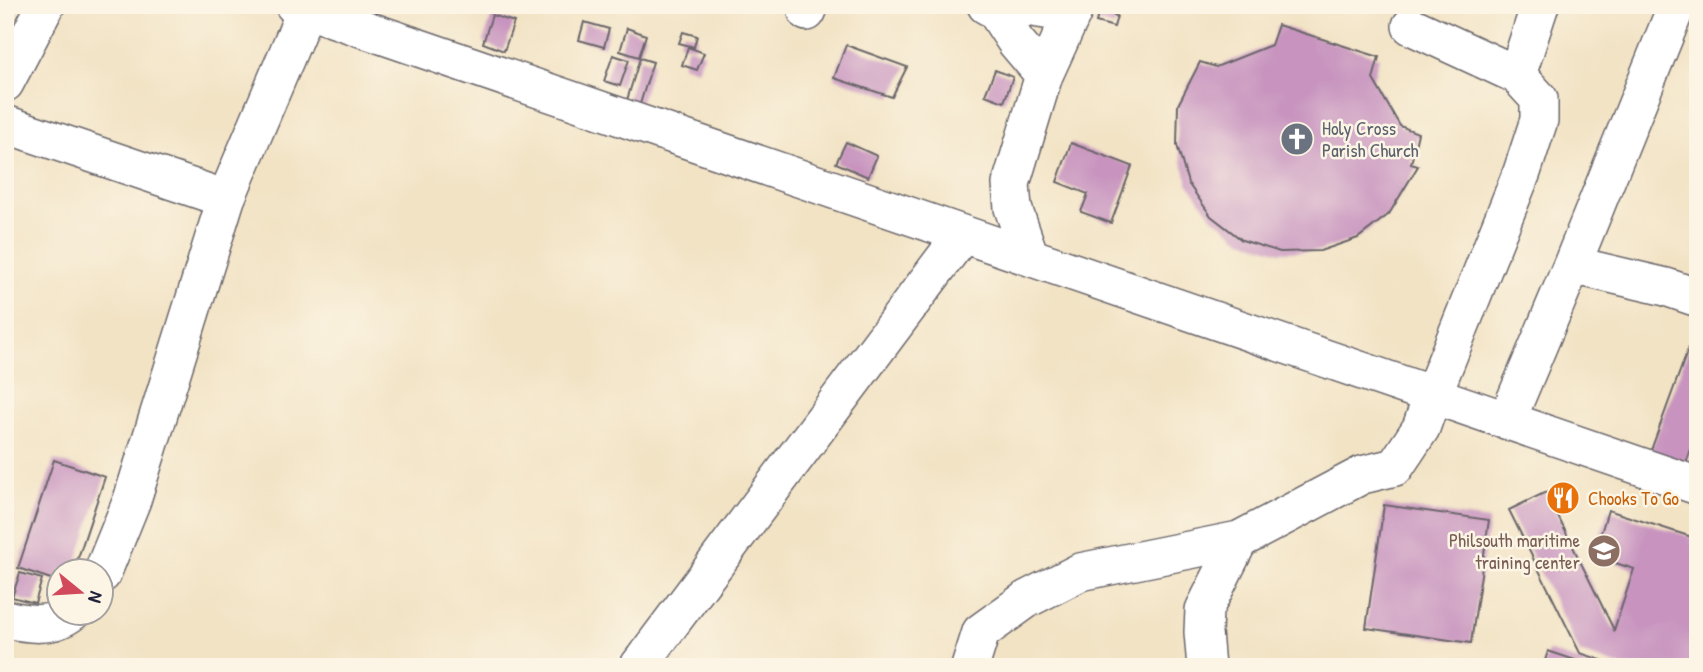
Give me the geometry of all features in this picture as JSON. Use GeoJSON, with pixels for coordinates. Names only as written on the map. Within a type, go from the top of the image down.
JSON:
{"type":"FeatureCollection","features":[{"type":"Feature","properties":{"kind":"street"},"geometry":{"type":"LineString","coordinates":[[5,83],[46,5]]}},
{"type":"Feature","properties":{"kind":"street"},"geometry":{"type":"LineString","coordinates":[[1517,75],[1540,5]]}},
{"type":"Feature","properties":{"kind":"street"},"geometry":{"type":"LineString","coordinates":[[1507,420],[1676,5]]}},
{"type":"Feature","properties":{"kind":"street"},"geometry":{"type":"LineString","coordinates":[[109,556],[132,500],[226,199],[300,8],[1698,486]]}},
{"type":"Feature","properties":{"kind":"street"},"geometry":{"type":"LineString","coordinates":[[991,8],[1074,10],[1044,75],[1012,184],[1013,208],[1030,257]]}},
{"type":"Feature","properties":{"kind":"street"},"geometry":{"type":"LineString","coordinates":[[991,8],[1044,75]]}},
{"type":"Feature","properties":{"kind":"street"},"geometry":{"type":"LineString","coordinates":[[970,667],[981,632],[1027,599],[1080,572],[1239,540],[1362,475],[1395,467],[1421,428],[1522,172],[1539,120],[1539,99],[1517,75],[1411,26]]}},
{"type":"Feature","properties":{"kind":"street"},"geometry":{"type":"LineString","coordinates":[[5,124],[226,199]]}},
{"type":"Feature","properties":{"kind":"street"},"geometry":{"type":"LineString","coordinates":[[638,667],[962,235]]}},
{"type":"Feature","properties":{"kind":"street"},"geometry":{"type":"LineString","coordinates":[[1572,265],[1665,287],[1698,298]]}},
{"type":"Feature","properties":{"kind":"street"},"geometry":{"type":"LineString","coordinates":[[1206,667],[1204,610],[1239,540]]}},
{"type":"Feature","properties":{"kind":"street"},"geometry":{"type":"LineString","coordinates":[[5,620],[46,624]]}},
{"type":"Feature","properties":{"kind":"building"},"geometry":{"type":"Polygon","coordinates":[[[1101,5],[1117,5],[1114,27],[1096,22],[1101,5]]]}},
{"type":"Feature","properties":{"kind":"building"},"geometry":{"type":"Polygon","coordinates":[[[492,15],[514,22],[504,51],[483,43],[492,15]]]}},
{"type":"Feature","properties":{"kind":"building"},"geometry":{"type":"Polygon","coordinates":[[[584,22],[609,29],[604,47],[579,40],[584,22]]]}},
{"type":"Feature","properties":{"kind":"building","name":"Holy Cross Parish Church"},"geometry":{"type":"Polygon","coordinates":[[[1278,25],[1379,57],[1373,79],[1400,126],[1418,133],[1411,164],[1418,166],[1389,214],[1358,238],[1320,251],[1280,252],[1242,240],[1211,216],[1188,183],[1177,145],[1178,105],[1200,62],[1216,67],[1271,45],[1278,25]]]}},
{"type":"Feature","properties":{"kind":"building"},"geometry":{"type":"Polygon","coordinates":[[[627,28],[646,35],[639,57],[620,51],[627,28]]]}},
{"type":"Feature","properties":{"kind":"building"},"geometry":{"type":"Polygon","coordinates":[[[683,32],[697,36],[694,47],[679,43],[683,32]]]}},
{"type":"Feature","properties":{"kind":"building"},"geometry":{"type":"Polygon","coordinates":[[[846,45],[907,67],[892,97],[834,78],[846,45]]]}},
{"type":"Feature","properties":{"kind":"building"},"geometry":{"type":"Polygon","coordinates":[[[688,47],[704,53],[697,70],[682,65],[688,47]]]}},
{"type":"Feature","properties":{"kind":"building"},"geometry":{"type":"Polygon","coordinates":[[[613,55],[629,60],[620,86],[604,81],[613,55]]]}},
{"type":"Feature","properties":{"kind":"building"},"geometry":{"type":"Polygon","coordinates":[[[640,58],[653,62],[640,104],[627,100],[640,58]]]}},
{"type":"Feature","properties":{"kind":"building"},"geometry":{"type":"Polygon","coordinates":[[[995,70],[1013,77],[1004,102],[985,95],[995,70]]]}},
{"type":"Feature","properties":{"kind":"building"},"geometry":{"type":"Polygon","coordinates":[[[846,142],[877,156],[868,177],[836,163],[846,142]]]}},
{"type":"Feature","properties":{"kind":"building"},"geometry":{"type":"Polygon","coordinates":[[[1071,143],[1132,166],[1111,223],[1081,212],[1088,194],[1057,182],[1071,143]]]}},
{"type":"Feature","properties":{"kind":"building"},"geometry":{"type":"Polygon","coordinates":[[[1698,322],[1698,430],[1685,466],[1650,453],[1698,322]]]}},
{"type":"Feature","properties":{"kind":"building"},"geometry":{"type":"Polygon","coordinates":[[[54,460],[105,477],[79,556],[46,556],[46,577],[18,568],[54,460]]]}},
{"type":"Feature","properties":{"kind":"building"},"geometry":{"type":"Polygon","coordinates":[[[1546,492],[1614,630],[1634,569],[1594,556],[1608,510],[1698,539],[1696,667],[1622,667],[1580,653],[1509,510],[1546,492]]]}},
{"type":"Feature","properties":{"kind":"building"},"geometry":{"type":"Polygon","coordinates":[[[1384,505],[1489,520],[1471,643],[1366,628],[1384,505]]]}},
{"type":"Feature","properties":{"kind":"building"},"geometry":{"type":"Polygon","coordinates":[[[20,573],[42,579],[35,603],[12,597],[20,573]]]}},
{"type":"Feature","properties":{"kind":"building"},"geometry":{"type":"Polygon","coordinates":[[[1548,651],[1593,666],[1593,667],[1543,667],[1548,651]]]}},
{"type":"Feature","properties":{"kind":"place","name":"Holy Cross Parish Church"},"geometry":{"type":"Point","coordinates":[1297,139]}},
{"type":"Feature","properties":{"kind":"place","name":"Chooks To Go"},"geometry":{"type":"Point","coordinates":[1563,498]}},
{"type":"Feature","properties":{"kind":"place","name":"Philsouth maritime training center"},"geometry":{"type":"Point","coordinates":[1604,551]}}]}
